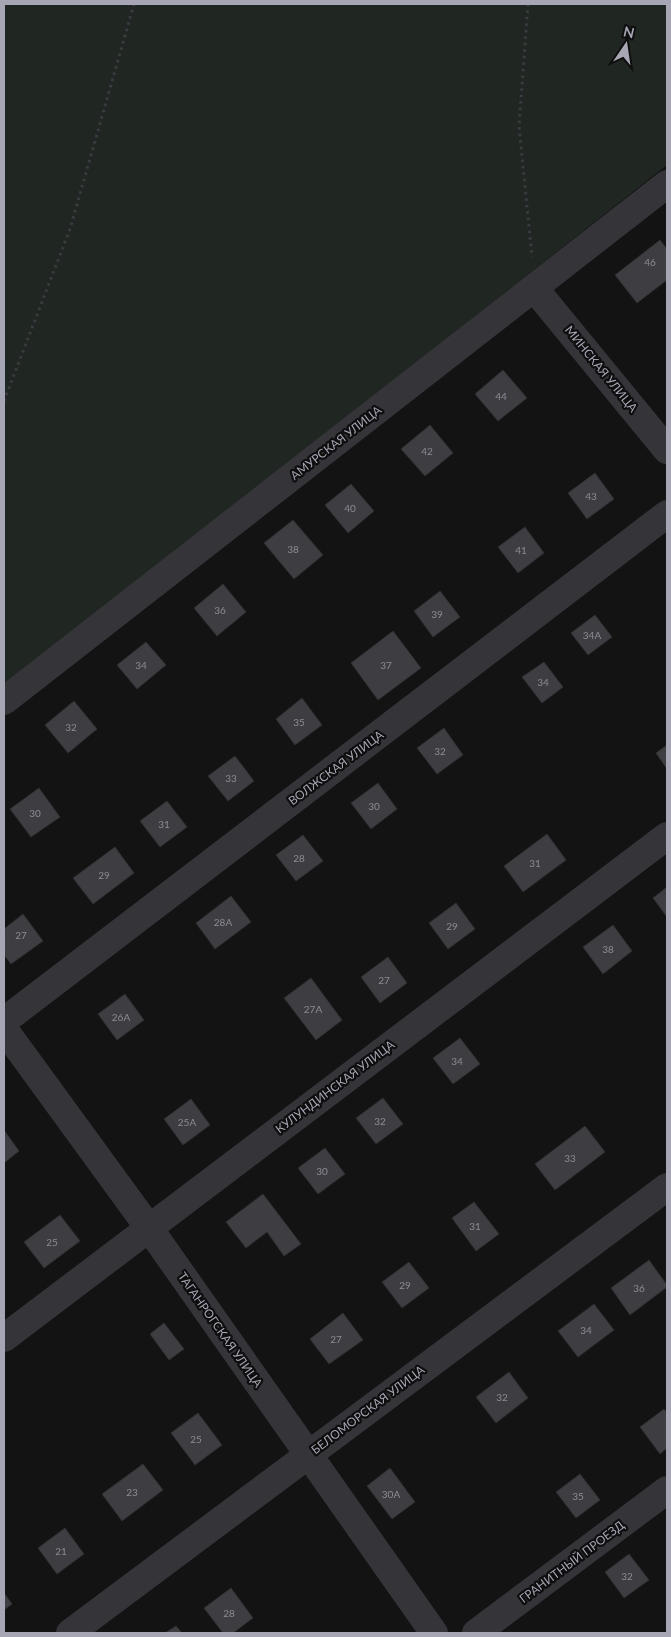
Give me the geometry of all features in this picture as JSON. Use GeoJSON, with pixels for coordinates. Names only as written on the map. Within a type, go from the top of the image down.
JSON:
{"type":"FeatureCollection","features":[{"type":"Feature","properties":{"kind":"street","name":"АМУРСКАЯ УЛИЦА"},"geometry":{"type":"LineString","coordinates":[[4,701],[667,184]]}},
{"type":"Feature","properties":{"kind":"street","name":"МИНСКАЯ УЛИЦА"},"geometry":{"type":"LineString","coordinates":[[534,288],[667,450]]}},
{"type":"Feature","properties":{"kind":"street","name":"ВОЛЖСКАЯ УЛИЦА"},"geometry":{"type":"LineString","coordinates":[[4,1021],[667,514]]}},
{"type":"Feature","properties":{"kind":"street","name":"КУЛУНДИНСКАЯ УЛИЦА"},"geometry":{"type":"LineString","coordinates":[[4,1338],[667,836]]}},
{"type":"Feature","properties":{"kind":"street","name":"ТАГАНРОГСКАЯ УЛИЦА"},"geometry":{"type":"LineString","coordinates":[[4,1029],[149,1228],[434,1633]]}},
{"type":"Feature","properties":{"kind":"street","name":"БЕЛОМОРСКАЯ УЛИЦА"},"geometry":{"type":"LineString","coordinates":[[70,1633],[667,1187]]}},
{"type":"Feature","properties":{"kind":"street","name":"ГРАНИТНЫЙ ПРОЕЗД"},"geometry":{"type":"LineString","coordinates":[[476,1633],[667,1490]]}},
{"type":"Feature","properties":{"kind":"path"},"geometry":{"type":"LineString","coordinates":[[4,402],[70,229],[134,4]]}},
{"type":"Feature","properties":{"kind":"path"},"geometry":{"type":"LineString","coordinates":[[528,4],[519,126],[534,288]]}},
{"type":"Feature","properties":{"kind":"shaded area"},"geometry":{"type":"Polygon","coordinates":[[[4,4],[667,4],[667,165],[4,687],[4,4]]]}},
{"type":"Feature","properties":{"kind":"building"},"geometry":{"type":"Polygon","coordinates":[[[660,240],[667,249],[667,280],[637,303],[615,275],[660,240]]]}},
{"type":"Feature","properties":{"kind":"building"},"geometry":{"type":"Polygon","coordinates":[[[503,370],[527,398],[498,421],[475,394],[503,370]]]}},
{"type":"Feature","properties":{"kind":"building"},"geometry":{"type":"Polygon","coordinates":[[[430,425],[453,453],[425,476],[401,449],[430,425]]]}},
{"type":"Feature","properties":{"kind":"building"},"geometry":{"type":"Polygon","coordinates":[[[595,473],[614,499],[587,519],[568,493],[595,473]]]}},
{"type":"Feature","properties":{"kind":"building"},"geometry":{"type":"Polygon","coordinates":[[[351,484],[374,511],[348,533],[325,505],[351,484]]]}},
{"type":"Feature","properties":{"kind":"building"},"geometry":{"type":"Polygon","coordinates":[[[293,520],[323,555],[294,579],[264,543],[293,520]]]}},
{"type":"Feature","properties":{"kind":"building"},"geometry":{"type":"Polygon","coordinates":[[[525,527],[544,553],[518,573],[498,547],[525,527]]]}},
{"type":"Feature","properties":{"kind":"building"},"geometry":{"type":"Polygon","coordinates":[[[223,584],[246,612],[217,636],[194,608],[223,584]]]}},
{"type":"Feature","properties":{"kind":"building"},"geometry":{"type":"Polygon","coordinates":[[[440,591],[460,617],[433,637],[414,611],[440,591]]]}},
{"type":"Feature","properties":{"kind":"building"},"geometry":{"type":"Polygon","coordinates":[[[595,615],[612,637],[588,655],[571,633],[595,615]]]}},
{"type":"Feature","properties":{"kind":"building"},"geometry":{"type":"Polygon","coordinates":[[[393,631],[421,668],[378,700],[351,663],[393,631]]]}},
{"type":"Feature","properties":{"kind":"building"},"geometry":{"type":"Polygon","coordinates":[[[146,642],[166,665],[137,689],[117,665],[146,642]]]}},
{"type":"Feature","properties":{"kind":"building"},"geometry":{"type":"Polygon","coordinates":[[[544,662],[563,687],[542,703],[522,677],[544,662]]]}},
{"type":"Feature","properties":{"kind":"building"},"geometry":{"type":"Polygon","coordinates":[[[302,698],[322,725],[295,745],[276,719],[302,698]]]}},
{"type":"Feature","properties":{"kind":"building"},"geometry":{"type":"Polygon","coordinates":[[[74,701],[97,729],[68,753],[45,725],[74,701]]]}},
{"type":"Feature","properties":{"kind":"building"},"geometry":{"type":"Polygon","coordinates":[[[444,728],[463,755],[437,774],[417,748],[444,728]]]}},
{"type":"Feature","properties":{"kind":"building"},"geometry":{"type":"Polygon","coordinates":[[[667,745],[667,769],[656,753],[667,745]]]}},
{"type":"Feature","properties":{"kind":"building"},"geometry":{"type":"Polygon","coordinates":[[[235,756],[254,781],[228,801],[208,776],[235,756]]]}},
{"type":"Feature","properties":{"kind":"building"},"geometry":{"type":"Polygon","coordinates":[[[378,783],[397,809],[371,829],[351,803],[378,783]]]}},
{"type":"Feature","properties":{"kind":"building"},"geometry":{"type":"Polygon","coordinates":[[[39,788],[60,817],[31,837],[10,809],[39,788]]]}},
{"type":"Feature","properties":{"kind":"building"},"geometry":{"type":"Polygon","coordinates":[[[167,801],[187,827],[160,847],[140,821],[167,801]]]}},
{"type":"Feature","properties":{"kind":"building"},"geometry":{"type":"Polygon","coordinates":[[[547,834],[566,860],[523,892],[504,866],[547,834]]]}},
{"type":"Feature","properties":{"kind":"building"},"geometry":{"type":"Polygon","coordinates":[[[303,835],[323,861],[296,881],[276,855],[303,835]]]}},
{"type":"Feature","properties":{"kind":"building"},"geometry":{"type":"Polygon","coordinates":[[[115,847],[134,873],[93,904],[73,878],[115,847]]]}},
{"type":"Feature","properties":{"kind":"building"},"geometry":{"type":"Polygon","coordinates":[[[667,887],[667,917],[653,898],[667,887]]]}},
{"type":"Feature","properties":{"kind":"building"},"geometry":{"type":"Polygon","coordinates":[[[231,896],[251,922],[215,949],[196,923],[231,896]]]}},
{"type":"Feature","properties":{"kind":"building"},"geometry":{"type":"Polygon","coordinates":[[[456,903],[475,929],[448,949],[429,923],[456,903]]]}},
{"type":"Feature","properties":{"kind":"building"},"geometry":{"type":"Polygon","coordinates":[[[23,914],[43,941],[11,964],[4,955],[4,929],[23,914]]]}},
{"type":"Feature","properties":{"kind":"building"},"geometry":{"type":"Polygon","coordinates":[[[613,925],[632,951],[603,974],[583,947],[613,925]]]}},
{"type":"Feature","properties":{"kind":"building"},"geometry":{"type":"Polygon","coordinates":[[[388,957],[407,983],[380,1003],[361,977],[388,957]]]}},
{"type":"Feature","properties":{"kind":"building"},"geometry":{"type":"Polygon","coordinates":[[[311,978],[342,1020],[316,1040],[284,998],[311,978]]]}},
{"type":"Feature","properties":{"kind":"building"},"geometry":{"type":"Polygon","coordinates":[[[125,994],[144,1020],[117,1040],[98,1014],[125,994]]]}},
{"type":"Feature","properties":{"kind":"building"},"geometry":{"type":"Polygon","coordinates":[[[460,1038],[480,1064],[453,1084],[433,1058],[460,1038]]]}},
{"type":"Feature","properties":{"kind":"building"},"geometry":{"type":"Polygon","coordinates":[[[383,1098],[403,1124],[376,1144],[356,1118],[383,1098]]]}},
{"type":"Feature","properties":{"kind":"building"},"geometry":{"type":"Polygon","coordinates":[[[191,1099],[210,1125],[183,1145],[164,1119],[191,1099]]]}},
{"type":"Feature","properties":{"kind":"building"},"geometry":{"type":"Polygon","coordinates":[[[585,1126],[605,1152],[555,1190],[535,1164],[585,1126]]]}},
{"type":"Feature","properties":{"kind":"building"},"geometry":{"type":"Polygon","coordinates":[[[4,1130],[19,1151],[4,1163],[4,1130]]]}},
{"type":"Feature","properties":{"kind":"building"},"geometry":{"type":"Polygon","coordinates":[[[325,1148],[345,1174],[318,1194],[298,1168],[325,1148]]]}},
{"type":"Feature","properties":{"kind":"building"},"geometry":{"type":"Polygon","coordinates":[[[263,1194],[301,1244],[284,1256],[267,1232],[246,1248],[226,1222],[263,1194]]]}},
{"type":"Feature","properties":{"kind":"building"},"geometry":{"type":"Polygon","coordinates":[[[474,1202],[499,1234],[476,1251],[452,1218],[474,1202]]]}},
{"type":"Feature","properties":{"kind":"building"},"geometry":{"type":"Polygon","coordinates":[[[60,1215],[80,1241],[44,1268],[24,1242],[60,1215]]]}},
{"type":"Feature","properties":{"kind":"building"},"geometry":{"type":"Polygon","coordinates":[[[649,1260],[667,1287],[630,1315],[611,1288],[649,1260]]]}},
{"type":"Feature","properties":{"kind":"building"},"geometry":{"type":"Polygon","coordinates":[[[409,1262],[429,1288],[402,1308],[382,1282],[409,1262]]]}},
{"type":"Feature","properties":{"kind":"building"},"geometry":{"type":"Polygon","coordinates":[[[594,1304],[614,1330],[578,1357],[558,1331],[594,1304]]]}},
{"type":"Feature","properties":{"kind":"building"},"geometry":{"type":"Polygon","coordinates":[[[343,1313],[363,1340],[329,1364],[310,1339],[343,1313]]]}},
{"type":"Feature","properties":{"kind":"building"},"geometry":{"type":"Polygon","coordinates":[[[164,1323],[184,1349],[169,1360],[150,1334],[164,1323]]]}},
{"type":"Feature","properties":{"kind":"building"},"geometry":{"type":"Polygon","coordinates":[[[509,1372],[528,1398],[496,1423],[476,1397],[509,1372]]]}},
{"type":"Feature","properties":{"kind":"building"},"geometry":{"type":"Polygon","coordinates":[[[664,1409],[667,1413],[667,1448],[660,1454],[640,1427],[664,1409]]]}},
{"type":"Feature","properties":{"kind":"building"},"geometry":{"type":"Polygon","coordinates":[[[198,1413],[222,1445],[195,1465],[171,1433],[198,1413]]]}},
{"type":"Feature","properties":{"kind":"building"},"geometry":{"type":"Polygon","coordinates":[[[143,1464],[163,1490],[122,1521],[102,1494],[143,1464]]]}},
{"type":"Feature","properties":{"kind":"building"},"geometry":{"type":"Polygon","coordinates":[[[390,1468],[415,1502],[392,1519],[367,1486],[390,1468]]]}},
{"type":"Feature","properties":{"kind":"building"},"geometry":{"type":"Polygon","coordinates":[[[580,1474],[600,1500],[576,1518],[556,1492],[580,1474]]]}},
{"type":"Feature","properties":{"kind":"building"},"geometry":{"type":"Polygon","coordinates":[[[65,1528],[84,1554],[57,1574],[38,1548],[65,1528]]]}},
{"type":"Feature","properties":{"kind":"building"},"geometry":{"type":"Polygon","coordinates":[[[629,1554],[649,1580],[624,1598],[605,1572],[629,1554]]]}},
{"type":"Feature","properties":{"kind":"building"},"geometry":{"type":"Polygon","coordinates":[[[231,1588],[253,1618],[233,1633],[223,1633],[204,1608],[231,1588]]]}},
{"type":"Feature","properties":{"kind":"building"},"geometry":{"type":"Polygon","coordinates":[[[4,1593],[12,1604],[4,1610],[4,1593]]]}},
{"type":"Feature","properties":{"kind":"building"},"geometry":{"type":"Polygon","coordinates":[[[176,1626],[182,1633],[165,1633],[176,1626]]]}}]}
